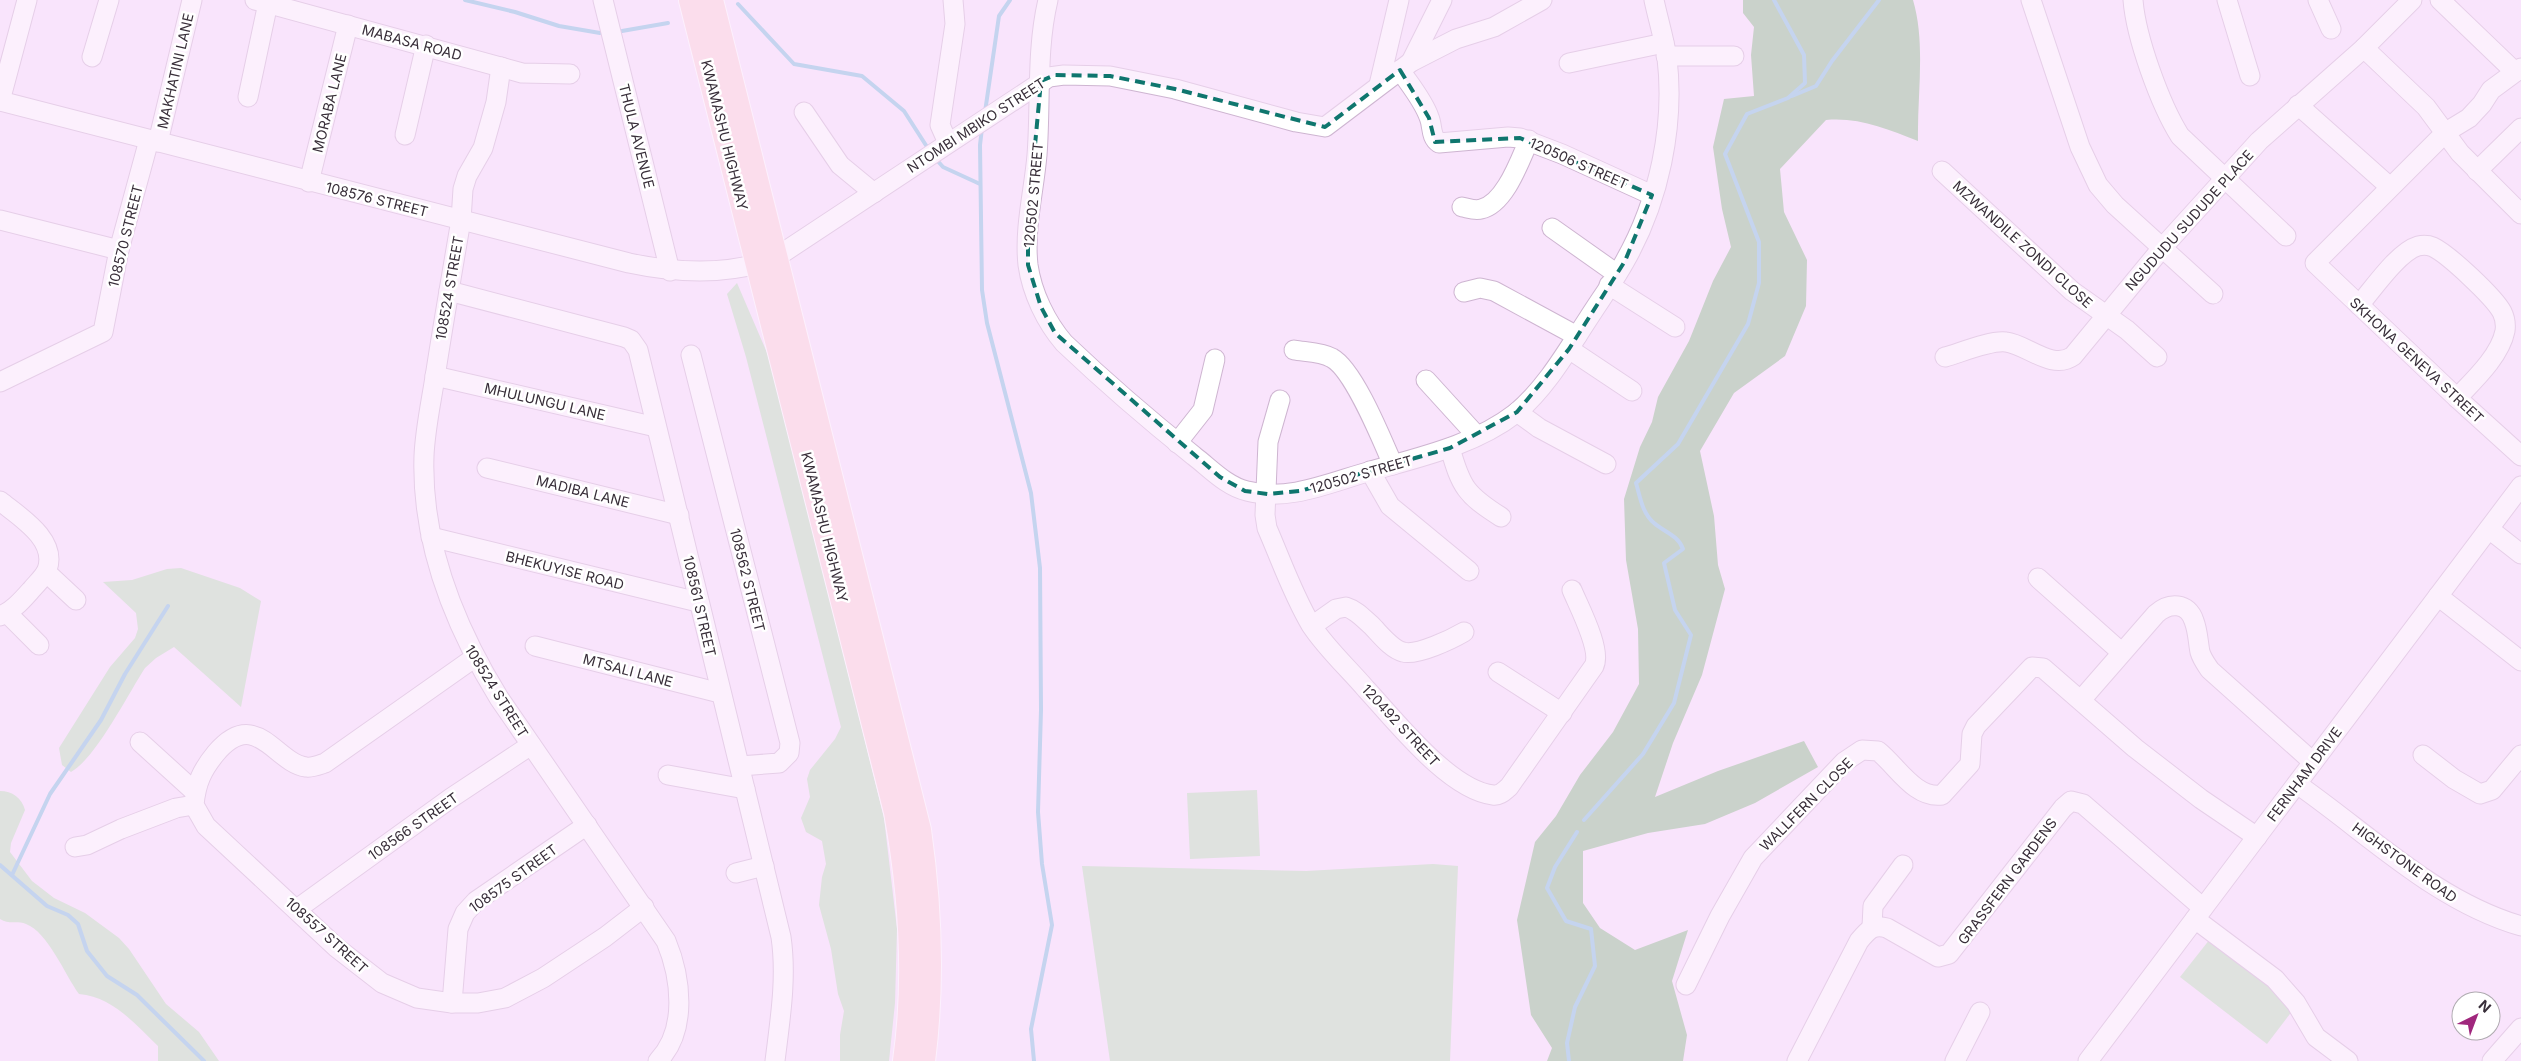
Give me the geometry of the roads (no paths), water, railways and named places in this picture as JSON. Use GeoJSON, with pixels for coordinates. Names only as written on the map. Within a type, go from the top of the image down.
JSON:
{"type":"FeatureCollection","features":[{"type":"Feature","properties":{"kind":"main road","name":"KWAMASHU HIGHWAY"},"geometry":{"type":"LineString","coordinates":[[691,0],[766,262],[803,361],[919,830],[930,923],[928,1018],[923,1061]]}},
{"type":"Feature","properties":{"kind":"main road","name":"KWAMASHU HIGHWAY"},"geometry":{"type":"LineString","coordinates":[[711,0],[766,262],[838,578],[897,820],[906,872],[912,957],[905,1061]]}},
{"type":"Feature","properties":{"kind":"street"},"geometry":{"type":"LineString","coordinates":[[0,101],[27,0]]}},
{"type":"Feature","properties":{"kind":"street"},"geometry":{"type":"LineString","coordinates":[[92,57],[109,0]]}},
{"type":"Feature","properties":{"kind":"street","name":"MAKHATINI LANE"},"geometry":{"type":"LineString","coordinates":[[154,141],[192,0]]}},
{"type":"Feature","properties":{"kind":"street","name":"THULA AVENUE"},"geometry":{"type":"LineString","coordinates":[[603,0],[670,271]]}},
{"type":"Feature","properties":{"kind":"street"},"geometry":{"type":"LineString","coordinates":[[950,142],[940,125],[955,24],[953,0]]}},
{"type":"Feature","properties":{"kind":"street","name":"120502 STREET"},"geometry":{"type":"LineString","coordinates":[[1048,0],[1042,22],[1037,156],[1027,243],[1032,286],[1041,307],[1055,333],[1064,343],[1177,443],[1233,485],[1245,491],[1268,494],[1300,491],[1450,448],[1478,436],[1517,412],[1542,385],[1573,343],[1613,280],[1634,242],[1652,195],[1665,144],[1669,95],[1665,50],[1654,0]]}},
{"type":"Feature","properties":{"kind":"street"},"geometry":{"type":"LineString","coordinates":[[1379,85],[1399,0]]}},
{"type":"Feature","properties":{"kind":"street"},"geometry":{"type":"LineString","coordinates":[[1406,66],[1442,0]]}},
{"type":"Feature","properties":{"kind":"street"},"geometry":{"type":"LineString","coordinates":[[1379,85],[1406,66],[1456,39],[1494,27],[1542,0]]}},
{"type":"Feature","properties":{"kind":"street"},"geometry":{"type":"LineString","coordinates":[[2031,0],[2088,169],[2098,185],[2115,205],[2213,294]]}},
{"type":"Feature","properties":{"kind":"street"},"geometry":{"type":"LineString","coordinates":[[2132,0],[2145,51],[2170,121],[2180,136],[2197,154],[2286,236]]}},
{"type":"Feature","properties":{"kind":"street"},"geometry":{"type":"LineString","coordinates":[[2227,0],[2250,76]]}},
{"type":"Feature","properties":{"kind":"street"},"geometry":{"type":"LineString","coordinates":[[2318,0],[2331,29]]}},
{"type":"Feature","properties":{"kind":"street","name":"NGUDUDU SUDUDE PLACE"},"geometry":{"type":"LineString","coordinates":[[1945,357],[2004,342],[2048,358],[2068,360],[2078,351],[2104,316],[2162,248],[2259,141],[2364,48],[2412,0]]}},
{"type":"Feature","properties":{"kind":"street"},"geometry":{"type":"LineString","coordinates":[[2298,105],[2390,188],[2446,132],[2468,118],[2482,104],[2491,90],[2518,70],[2440,0]]}},
{"type":"Feature","properties":{"kind":"street"},"geometry":{"type":"LineString","coordinates":[[248,96],[262,2]]}},
{"type":"Feature","properties":{"kind":"street","name":"MABASA ROAD"},"geometry":{"type":"LineString","coordinates":[[262,2],[426,45],[501,67],[536,75],[570,74]]}},
{"type":"Feature","properties":{"kind":"street","name":"MORABA LANE"},"geometry":{"type":"LineString","coordinates":[[309,182],[348,25]]}},
{"type":"Feature","properties":{"kind":"street"},"geometry":{"type":"LineString","coordinates":[[405,135],[426,45]]}},
{"type":"Feature","properties":{"kind":"street"},"geometry":{"type":"LineString","coordinates":[[2364,48],[2426,107],[2460,153],[2521,214]]}},
{"type":"Feature","properties":{"kind":"street"},"geometry":{"type":"LineString","coordinates":[[1569,63],[1665,50],[1734,56]]}},
{"type":"Feature","properties":{"kind":"street","name":"120506 STREET"},"geometry":{"type":"LineString","coordinates":[[1406,66],[1430,118],[1434,138],[1438,143],[1508,137],[1528,140],[1652,195]]}},
{"type":"Feature","properties":{"kind":"street","name":"108524 STREET"},"geometry":{"type":"LineString","coordinates":[[501,67],[496,102],[485,141],[463,189],[461,220],[435,376],[424,456],[432,537],[440,576],[474,658],[666,941],[679,980],[676,1022],[670,1040],[658,1061]]}},
{"type":"Feature","properties":{"kind":"street","name":"NTOMBI MBIKO STREET"},"geometry":{"type":"LineString","coordinates":[[766,262],[874,193],[1041,81],[1055,75],[1110,76],[1175,89],[1296,122],[1325,127],[1379,85]]}},
{"type":"Feature","properties":{"kind":"street","name":"108576 STREET"},"geometry":{"type":"LineString","coordinates":[[0,101],[629,263],[670,271],[708,270],[766,262]]}},
{"type":"Feature","properties":{"kind":"street"},"geometry":{"type":"LineString","coordinates":[[804,112],[840,165],[874,193]]}},
{"type":"Feature","properties":{"kind":"street"},"geometry":{"type":"LineString","coordinates":[[2477,171],[2521,128]]}},
{"type":"Feature","properties":{"kind":"street"},"geometry":{"type":"LineString","coordinates":[[1462,207],[1483,209],[1498,199],[1514,172],[1528,140]]}},
{"type":"Feature","properties":{"kind":"street","name":"108570 STREET"},"geometry":{"type":"LineString","coordinates":[[2,377],[103,332],[119,250],[154,141]]}},
{"type":"Feature","properties":{"kind":"street","name":"MZWANDILE ZONDI CLOSE"},"geometry":{"type":"LineString","coordinates":[[1942,171],[2072,291],[2104,316],[2126,330],[2157,357]]}},
{"type":"Feature","properties":{"kind":"street","name":"SKHONA GENEVA STREET"},"geometry":{"type":"LineString","coordinates":[[2390,188],[2315,263],[2521,456]]}},
{"type":"Feature","properties":{"kind":"street"},"geometry":{"type":"LineString","coordinates":[[0,220],[119,250]]}},
{"type":"Feature","properties":{"kind":"street"},"geometry":{"type":"LineString","coordinates":[[1552,228],[1613,280],[1675,328]]}},
{"type":"Feature","properties":{"kind":"street"},"geometry":{"type":"LineString","coordinates":[[2359,305],[2409,250],[2425,245],[2433,247],[2447,257],[2490,297],[2503,314],[2506,322],[2502,341],[2482,369],[2457,398]]}},
{"type":"Feature","properties":{"kind":"street"},"geometry":{"type":"LineString","coordinates":[[1464,292],[1480,288],[1494,291],[1573,343],[1632,391]]}},
{"type":"Feature","properties":{"kind":"street","name":"108561 STREET"},"geometry":{"type":"LineString","coordinates":[[449,291],[631,340],[638,350],[679,515],[720,693],[740,766],[781,937],[784,960],[783,990],[775,1061]]}},
{"type":"Feature","properties":{"kind":"street"},"geometry":{"type":"LineString","coordinates":[[1294,350],[1330,357],[1340,364],[1375,424],[1394,465]]}},
{"type":"Feature","properties":{"kind":"street","name":"108562 STREET"},"geometry":{"type":"LineString","coordinates":[[691,355],[790,743],[789,753],[779,763],[740,766]]}},
{"type":"Feature","properties":{"kind":"street"},"geometry":{"type":"LineString","coordinates":[[1177,443],[1203,410],[1215,359]]}},
{"type":"Feature","properties":{"kind":"street","name":"MHULUNGU LANE"},"geometry":{"type":"LineString","coordinates":[[435,376],[656,427]]}},
{"type":"Feature","properties":{"kind":"street"},"geometry":{"type":"LineString","coordinates":[[1426,380],[1478,436]]}},
{"type":"Feature","properties":{"kind":"street","name":"120492 STREET"},"geometry":{"type":"LineString","coordinates":[[1280,400],[1268,442],[1268,494],[1265,516],[1267,528],[1312,626],[1424,753],[1442,769],[1488,794],[1501,794],[1509,787],[1597,660],[1595,647],[1572,590]]}},
{"type":"Feature","properties":{"kind":"street"},"geometry":{"type":"LineString","coordinates":[[1517,412],[1539,428],[1606,464]]}},
{"type":"Feature","properties":{"kind":"street"},"geometry":{"type":"LineString","coordinates":[[1450,448],[1456,472],[1465,490],[1479,503],[1500,517]]}},
{"type":"Feature","properties":{"kind":"street","name":"MADIBA LANE"},"geometry":{"type":"LineString","coordinates":[[487,468],[679,515]]}},
{"type":"Feature","properties":{"kind":"street"},"geometry":{"type":"LineString","coordinates":[[1370,471],[1390,506],[1469,571]]}},
{"type":"Feature","properties":{"kind":"street","name":"FERNHAM DRIVE"},"geometry":{"type":"LineString","coordinates":[[2088,1061],[2521,486]]}},
{"type":"Feature","properties":{"kind":"street"},"geometry":{"type":"LineString","coordinates":[[0,501],[45,543],[48,551],[46,572],[4,615],[39,645]]}},
{"type":"Feature","properties":{"kind":"street"},"geometry":{"type":"LineString","coordinates":[[2488,530],[2521,554]]}},
{"type":"Feature","properties":{"kind":"street","name":"BHEKUYISE ROAD"},"geometry":{"type":"LineString","coordinates":[[432,537],[698,602]]}},
{"type":"Feature","properties":{"kind":"street"},"geometry":{"type":"LineString","coordinates":[[46,572],[76,600]]}},
{"type":"Feature","properties":{"kind":"street"},"geometry":{"type":"LineString","coordinates":[[2038,578],[2121,652]]}},
{"type":"Feature","properties":{"kind":"street"},"geometry":{"type":"LineString","coordinates":[[2438,596],[2521,661]]}},
{"type":"Feature","properties":{"kind":"street"},"geometry":{"type":"LineString","coordinates":[[2081,700],[2121,652],[2164,607],[2175,604],[2184,608],[2194,619],[2200,653],[2210,670],[2314,762]]}},
{"type":"Feature","properties":{"kind":"street"},"geometry":{"type":"LineString","coordinates":[[1312,626],[1336,609],[1346,607],[1356,612],[1395,648],[1404,653],[1412,653],[1450,640],[1464,632]]}},
{"type":"Feature","properties":{"kind":"street","name":"MTSALI LANE"},"geometry":{"type":"LineString","coordinates":[[536,646],[720,693]]}},
{"type":"Feature","properties":{"kind":"street"},"geometry":{"type":"LineString","coordinates":[[75,847],[87,845],[194,799],[198,779],[206,764],[222,747],[234,738],[251,736],[259,738],[296,764],[315,767],[325,763],[474,658]]}},
{"type":"Feature","properties":{"kind":"street","name":"WALLFERN CLOSE"},"geometry":{"type":"LineString","coordinates":[[1686,985],[1720,916],[1753,858],[1844,762],[1853,755],[1869,749],[1878,751],[1920,790],[1930,796],[1942,795],[1970,764],[1972,734],[1976,726],[2026,670],[2032,667],[2043,668],[2135,748],[2201,799],[2257,837]]}},
{"type":"Feature","properties":{"kind":"street"},"geometry":{"type":"LineString","coordinates":[[1498,672],[1562,713]]}},
{"type":"Feature","properties":{"kind":"street","name":"108557 STREET"},"geometry":{"type":"LineString","coordinates":[[140,742],[194,799],[206,826],[337,948],[382,983],[417,998],[452,1003],[492,1001],[523,990],[605,937],[644,907]]}},
{"type":"Feature","properties":{"kind":"street","name":"108566 STREET"},"geometry":{"type":"LineString","coordinates":[[297,909],[451,798],[531,744]]}},
{"type":"Feature","properties":{"kind":"street"},"geometry":{"type":"LineString","coordinates":[[2423,755],[2454,779],[2480,794],[2492,790],[2521,755]]}},
{"type":"Feature","properties":{"kind":"street"},"geometry":{"type":"LineString","coordinates":[[668,775],[745,789]]}},
{"type":"Feature","properties":{"kind":"street","name":"HIGHSTONE ROAD"},"geometry":{"type":"LineString","coordinates":[[2297,784],[2444,892],[2495,918],[2521,926]]}},
{"type":"Feature","properties":{"kind":"street","name":"GRASSFERN GARDENS"},"geometry":{"type":"LineString","coordinates":[[1872,927],[1887,928],[1938,957],[1949,954],[2063,808],[2071,801],[2083,804],[2199,914]]}},
{"type":"Feature","properties":{"kind":"street","name":"108575 STREET"},"geometry":{"type":"LineString","coordinates":[[452,1003],[458,929],[465,913],[476,901],[587,825]]}},
{"type":"Feature","properties":{"kind":"street"},"geometry":{"type":"LineString","coordinates":[[1797,1061],[1859,941],[1872,927],[1873,906],[1903,865]]}},
{"type":"Feature","properties":{"kind":"street"},"geometry":{"type":"LineString","coordinates":[[736,873],[764,866]]}},
{"type":"Feature","properties":{"kind":"street"},"geometry":{"type":"LineString","coordinates":[[2199,914],[2275,979],[2296,1003],[2316,1037],[2348,1061]]}},
{"type":"Feature","properties":{"kind":"street"},"geometry":{"type":"LineString","coordinates":[[1955,1061],[1980,1012]]}},
{"type":"Feature","properties":{"kind":"street"},"geometry":{"type":"LineString","coordinates":[[2492,1061],[2521,1028]]}},
{"type":"Feature","properties":{"kind":"waterway"},"geometry":{"type":"LineString","coordinates":[[465,0],[515,12],[559,26],[600,33]]}},
{"type":"Feature","properties":{"kind":"waterway"},"geometry":{"type":"LineString","coordinates":[[985,112],[999,16],[1010,0]]}},
{"type":"Feature","properties":{"kind":"waterway"},"geometry":{"type":"LineString","coordinates":[[1584,820],[1643,754],[1674,703],[1691,635],[1675,610],[1664,563],[1683,549],[1678,540],[1650,519],[1642,504],[1636,483],[1678,444],[1748,324],[1759,283],[1759,242],[1725,154],[1747,114],[1788,98],[1805,83],[1804,55],[1774,0]]}},
{"type":"Feature","properties":{"kind":"waterway"},"geometry":{"type":"LineString","coordinates":[[1792,96],[1816,86],[1832,61],[1879,0]]}},
{"type":"Feature","properties":{"kind":"waterway"},"geometry":{"type":"LineString","coordinates":[[738,4],[794,64],[862,76],[904,111],[929,150]]}},
{"type":"Feature","properties":{"kind":"waterway"},"geometry":{"type":"LineString","coordinates":[[622,31],[668,23]]}},
{"type":"Feature","properties":{"kind":"waterway"},"geometry":{"type":"LineString","coordinates":[[982,128],[980,145],[982,290],[987,323],[1031,493],[1040,568],[1041,710],[1038,812],[1042,864],[1052,925],[1031,1029],[1034,1061]]}},
{"type":"Feature","properties":{"kind":"waterway"},"geometry":{"type":"LineString","coordinates":[[935,158],[943,167],[980,184]]}},
{"type":"Feature","properties":{"kind":"waterway"},"geometry":{"type":"LineString","coordinates":[[12,875],[50,794],[101,720],[125,674],[168,606]]}},
{"type":"Feature","properties":{"kind":"waterway"},"geometry":{"type":"LineString","coordinates":[[1569,1061],[1567,1043],[1575,1007],[1595,966],[1591,929],[1566,921],[1547,888],[1555,867],[1577,832]]}},
{"type":"Feature","properties":{"kind":"waterway"},"geometry":{"type":"LineString","coordinates":[[0,865],[47,906],[68,915],[78,924],[87,951],[107,976],[137,995],[204,1061]]}}]}
